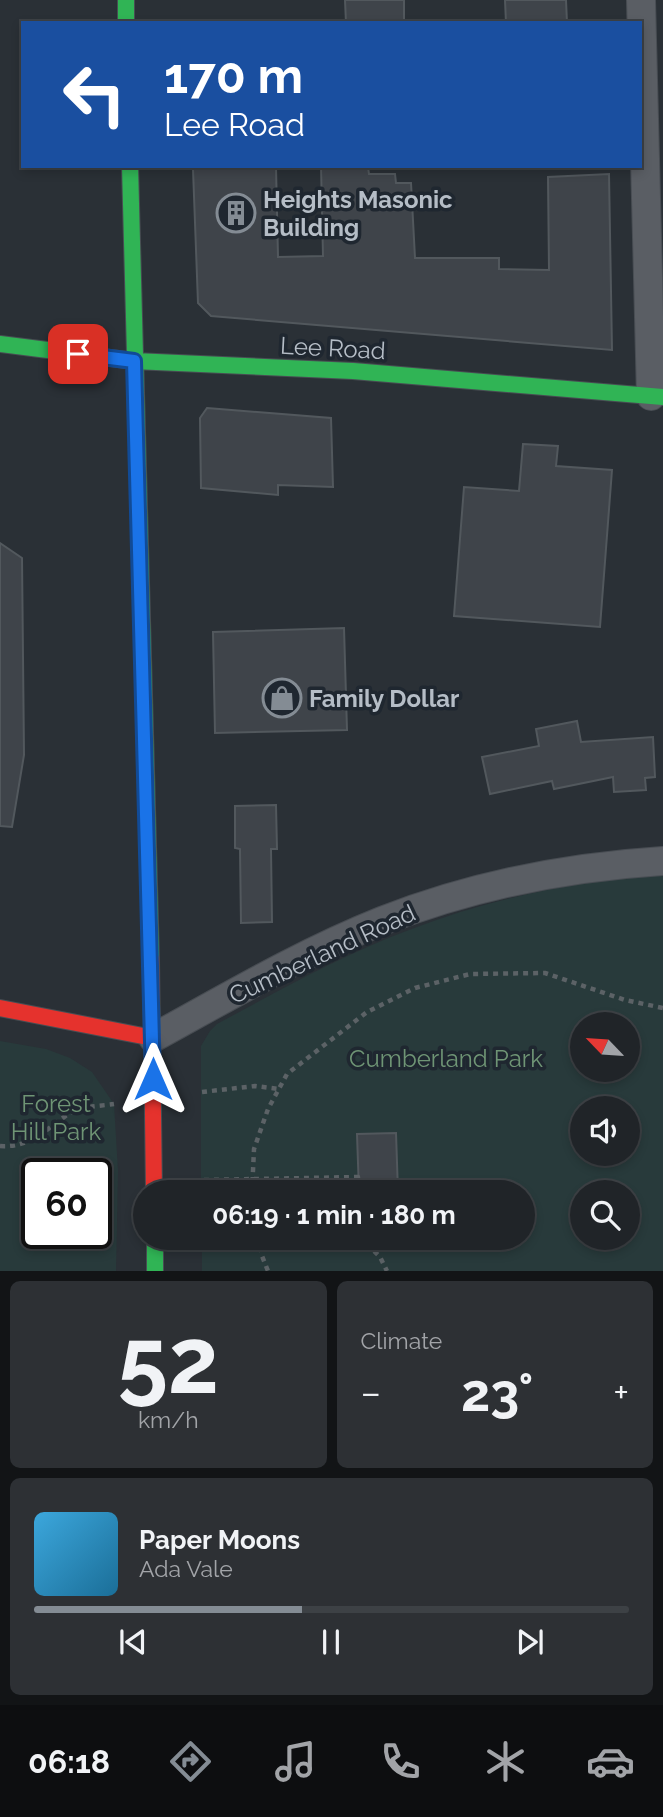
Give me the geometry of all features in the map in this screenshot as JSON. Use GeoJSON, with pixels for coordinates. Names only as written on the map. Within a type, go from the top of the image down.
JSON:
{"type":"FeatureCollection","features":[{"type":"Feature","properties":{"kind":"main road"},"geometry":{"type":"LineString","coordinates":[[126,0],[126,21]]}},
{"type":"Feature","properties":{"kind":"main road"},"geometry":{"type":"LineString","coordinates":[[130,168],[153,1038],[154,1180]]}},
{"type":"Feature","properties":{"kind":"main road","name":"Lee Road"},"geometry":{"type":"LineString","coordinates":[[0,344],[134,361],[353,371],[657,397]]}},
{"type":"Feature","properties":{"kind":"main road"},"geometry":{"type":"LineString","coordinates":[[0,1008],[153,1038]]}},
{"type":"Feature","properties":{"kind":"main road"},"geometry":{"type":"LineString","coordinates":[[155,1250],[155,1271]]}},
{"type":"Feature","properties":{"kind":"street"},"geometry":{"type":"LineString","coordinates":[[641,0],[642,21]]}},
{"type":"Feature","properties":{"kind":"street"},"geometry":{"type":"LineString","coordinates":[[642,25],[657,397]]}},
{"type":"Feature","properties":{"kind":"street","name":"Cumberland Road"},"geometry":{"type":"LineString","coordinates":[[153,1038],[304,957],[405,912],[457,895],[526,880],[615,864],[663,861]]}},
{"type":"Feature","properties":{"kind":"path"},"geometry":{"type":"LineString","coordinates":[[252,1179],[254,1149],[268,1110],[287,1074],[367,1012],[415,988],[470,974],[545,973],[625,1000],[663,1008]]}},
{"type":"Feature","properties":{"kind":"path"},"geometry":{"type":"LineString","coordinates":[[202,1092],[255,1086],[279,1089]]}},
{"type":"Feature","properties":{"kind":"path"},"geometry":{"type":"LineString","coordinates":[[0,1146],[9,1146],[45,1134],[72,1112],[114,1104]]}},
{"type":"Feature","properties":{"kind":"path"},"geometry":{"type":"LineString","coordinates":[[204,1180],[358,1177],[358,1180]]}},
{"type":"Feature","properties":{"kind":"path"},"geometry":{"type":"LineString","coordinates":[[260,1250],[268,1271]]}},
{"type":"Feature","properties":{"kind":"path"},"geometry":{"type":"LineString","coordinates":[[371,1250],[380,1257],[387,1271]]}},
{"type":"Feature","properties":{"kind":"green space","name":"Cumberland Park"},"geometry":{"type":"Polygon","coordinates":[[[663,875],[663,1271],[202,1271],[202,1250],[535,1250],[535,1180],[201,1180],[201,1046],[217,1024],[335,962],[384,940],[439,919],[502,900],[598,881],[663,875]]]}},
{"type":"Feature","properties":{"kind":"green space","name":"Forest Hill Park"},"geometry":{"type":"Polygon","coordinates":[[[0,1041],[46,1049],[70,1058],[92,1072],[114,1104],[118,1171],[116,1271],[0,1271],[0,1041]]]}},
{"type":"Feature","properties":{"kind":"building"},"geometry":{"type":"Polygon","coordinates":[[[345,0],[404,0],[404,21],[346,21],[345,0]]]}},
{"type":"Feature","properties":{"kind":"building"},"geometry":{"type":"Polygon","coordinates":[[[505,0],[566,0],[567,21],[506,21],[505,0]]]}},
{"type":"Feature","properties":{"kind":"building"},"geometry":{"type":"Polygon","coordinates":[[[276,168],[278,257],[323,256],[321,168],[368,168],[369,174],[395,174],[396,183],[411,183],[415,258],[499,258],[499,269],[549,270],[548,177],[609,174],[612,350],[211,316],[198,303],[193,169],[276,168]]]}},
{"type":"Feature","properties":{"kind":"building"},"geometry":{"type":"Polygon","coordinates":[[[207,408],[331,418],[333,487],[278,485],[278,495],[201,488],[200,418],[207,408]]]}},
{"type":"Feature","properties":{"kind":"building"},"geometry":{"type":"Polygon","coordinates":[[[523,444],[558,446],[556,466],[612,470],[600,627],[454,616],[464,487],[519,491],[523,444]]]}},
{"type":"Feature","properties":{"kind":"building"},"geometry":{"type":"Polygon","coordinates":[[[0,543],[22,558],[24,755],[12,827],[0,826],[0,543]]]}},
{"type":"Feature","properties":{"kind":"building"},"geometry":{"type":"Polygon","coordinates":[[[344,628],[347,730],[215,733],[213,632],[344,628]]]}},
{"type":"Feature","properties":{"kind":"building"},"geometry":{"type":"Polygon","coordinates":[[[577,721],[581,742],[653,737],[655,777],[645,778],[646,790],[614,792],[613,777],[554,789],[552,781],[490,794],[482,757],[539,746],[536,729],[577,721]]]}},
{"type":"Feature","properties":{"kind":"building"},"geometry":{"type":"Polygon","coordinates":[[[276,805],[277,849],[271,849],[272,922],[241,923],[240,849],[235,848],[235,806],[276,805]]]}},
{"type":"Feature","properties":{"kind":"building"},"geometry":{"type":"Polygon","coordinates":[[[396,1133],[398,1180],[359,1180],[357,1134],[396,1133]]]}},
{"type":"Feature","properties":{"kind":"traffic: fast"},"geometry":{"type":"LineString","coordinates":[[126,0],[126,21]]}},
{"type":"Feature","properties":{"kind":"traffic: fast"},"geometry":{"type":"LineString","coordinates":[[130,168],[151,959]]}},
{"type":"Feature","properties":{"kind":"traffic: fast"},"geometry":{"type":"LineString","coordinates":[[0,344],[134,361],[353,371],[663,397]]}},
{"type":"Feature","properties":{"kind":"traffic: fast"},"geometry":{"type":"LineString","coordinates":[[155,1250],[155,1271]]}},
{"type":"Feature","properties":{"kind":"traffic: jam"},"geometry":{"type":"LineString","coordinates":[[151,959],[154,1180]]}},
{"type":"Feature","properties":{"kind":"traffic: jam"},"geometry":{"type":"LineString","coordinates":[[0,1008],[153,1038]]}},
{"type":"Feature","properties":{"kind":"place","name":"Heights Masonic Building"},"geometry":{"type":"Point","coordinates":[236,213]}},
{"type":"Feature","properties":{"kind":"place","name":"Family Dollar"},"geometry":{"type":"Point","coordinates":[282,698]}},
{"type":"Feature","properties":{"kind":"route"},"geometry":{"type":"LineString","coordinates":[[78,354],[134,361],[153,1079]]}}]}
